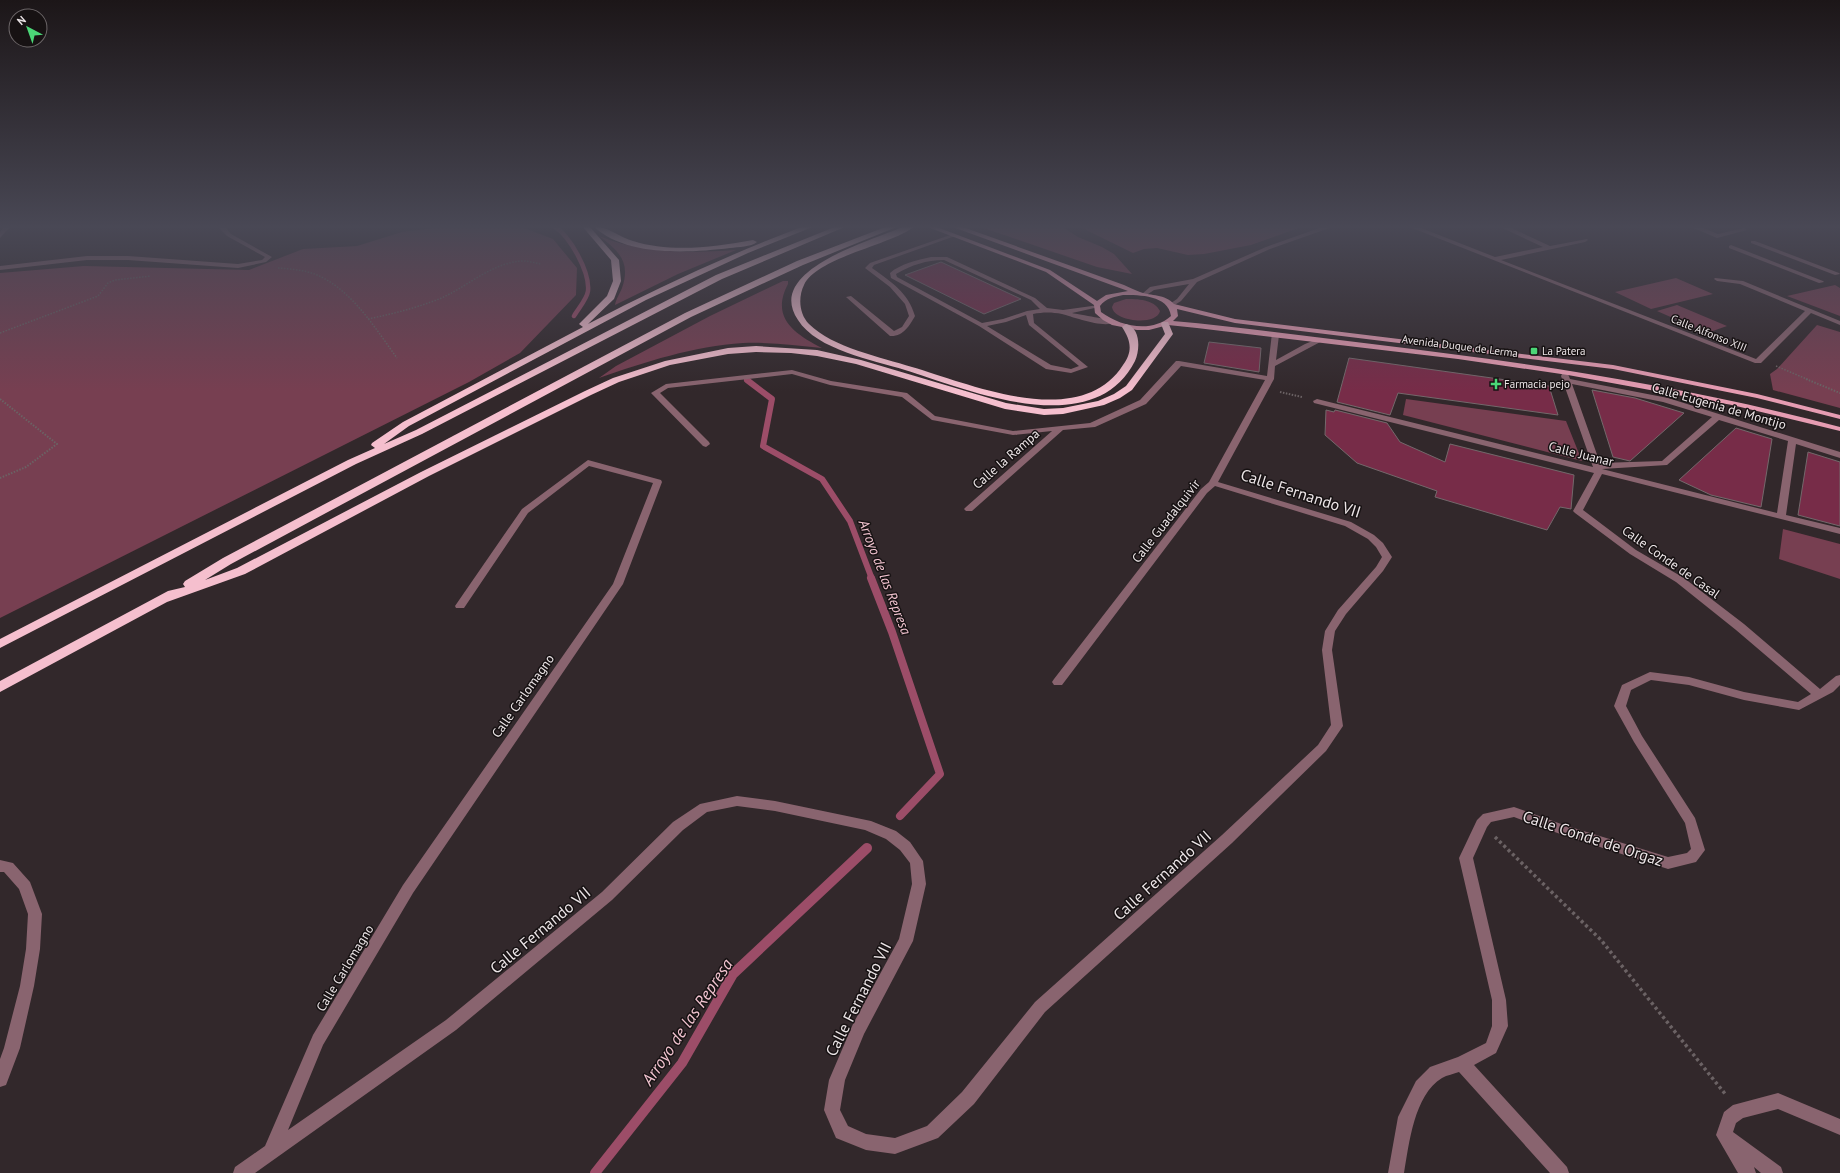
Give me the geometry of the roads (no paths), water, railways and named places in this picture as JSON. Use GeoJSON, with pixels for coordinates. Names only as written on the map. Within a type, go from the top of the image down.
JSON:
{"type":"FeatureCollection","features":[{"type":"Feature","properties":{"kind":"highway"},"geometry":{"type":"LineString","coordinates":[[560,342],[596,313],[611,297],[617,281]]}},
{"type":"Feature","properties":{"kind":"highway"},"geometry":{"type":"LineString","coordinates":[[352,462],[406,424],[678,281]]}},
{"type":"Feature","properties":{"kind":"highway"},"geometry":{"type":"LineString","coordinates":[[0,644],[352,462],[419,432],[712,281]]}},
{"type":"Feature","properties":{"kind":"highway"},"geometry":{"type":"LineString","coordinates":[[0,687],[166,598],[227,561],[688,315],[762,281]]}},
{"type":"Feature","properties":{"kind":"highway"},"geometry":{"type":"LineString","coordinates":[[803,281],[796,298],[796,307],[799,317],[807,326],[830,342],[844,348],[999,396],[1037,402],[1062,401],[1088,397],[1104,390],[1116,382],[1130,361],[1136,346],[1134,337],[1126,327]]}},
{"type":"Feature","properties":{"kind":"highway"},"geometry":{"type":"LineString","coordinates":[[166,598],[241,571],[432,471],[588,393],[623,378],[668,363],[728,351],[756,349],[792,350],[817,353],[858,362],[1005,406],[1044,412],[1063,411],[1100,403],[1117,396],[1129,388],[1169,334],[1167,324]]}},
{"type":"Feature","properties":{"kind":"main road"},"geometry":{"type":"LineString","coordinates":[[1062,281],[1097,305],[1098,313],[1111,322]]}},
{"type":"Feature","properties":{"kind":"main road"},"geometry":{"type":"LineString","coordinates":[[1107,281],[1137,293]]}},
{"type":"Feature","properties":{"kind":"main road","name":"Avenida Duque de Lerma"},"geometry":{"type":"LineString","coordinates":[[1137,293],[1158,298],[1171,305],[1235,321],[1613,367],[1734,391],[1840,417]]}},
{"type":"Feature","properties":{"kind":"main road"},"geometry":{"type":"LineString","coordinates":[[1097,305],[1103,299],[1112,295],[1137,293]]}},
{"type":"Feature","properties":{"kind":"main road"},"geometry":{"type":"LineString","coordinates":[[1167,324],[1175,316],[1175,311],[1171,305]]}},
{"type":"Feature","properties":{"kind":"main road","name":"Avenida Duque de Lerma"},"geometry":{"type":"LineString","coordinates":[[1111,322],[1126,327],[1147,328],[1167,324],[1275,335],[1563,371],[1712,397],[1840,429]]}},
{"type":"Feature","properties":{"kind":"street"},"geometry":{"type":"LineString","coordinates":[[849,297],[893,334],[905,328],[912,316],[908,303],[885,281]]}},
{"type":"Feature","properties":{"kind":"street"},"geometry":{"type":"LineString","coordinates":[[899,281],[981,325],[1048,367],[1071,371],[1084,366],[1031,324],[1029,312]]}},
{"type":"Feature","properties":{"kind":"street"},"geometry":{"type":"LineString","coordinates":[[994,281],[1033,299],[1045,310]]}},
{"type":"Feature","properties":{"kind":"street"},"geometry":{"type":"LineString","coordinates":[[1145,294],[1152,288],[1195,281]]}},
{"type":"Feature","properties":{"kind":"street"},"geometry":{"type":"LineString","coordinates":[[1171,305],[1179,300],[1195,281]]}},
{"type":"Feature","properties":{"kind":"street","name":"Calle Alfonso XIII"},"geometry":{"type":"LineString","coordinates":[[1550,281],[1755,361],[1809,311]]}},
{"type":"Feature","properties":{"kind":"street"},"geometry":{"type":"LineString","coordinates":[[1731,281],[1741,282],[1809,311],[1840,322]]}},
{"type":"Feature","properties":{"kind":"street"},"geometry":{"type":"LineString","coordinates":[[1061,312],[1097,305]]}},
{"type":"Feature","properties":{"kind":"street"},"geometry":{"type":"LineString","coordinates":[[981,325],[1004,321],[1029,312],[1045,310],[1061,312],[1092,320],[1111,322]]}},
{"type":"Feature","properties":{"kind":"street","name":"Calle Guadalquivir"},"geometry":{"type":"LineString","coordinates":[[1058,682],[1204,491],[1213,483],[1268,384],[1272,365],[1275,335]]}},
{"type":"Feature","properties":{"kind":"street"},"geometry":{"type":"LineString","coordinates":[[1272,365],[1288,358],[1308,344],[1320,340]]}},
{"type":"Feature","properties":{"kind":"street"},"geometry":{"type":"LineString","coordinates":[[706,444],[655,393],[666,386],[792,372],[830,383],[904,395],[932,418],[1013,433],[1092,425],[1143,402],[1178,363],[1268,384]]}},
{"type":"Feature","properties":{"kind":"street"},"geometry":{"type":"LineString","coordinates":[[1563,371],[1598,469],[1664,463],[1718,416]]}},
{"type":"Feature","properties":{"kind":"street","name":"Calle Eugenia de Montijo"},"geometry":{"type":"LineString","coordinates":[[1567,381],[1665,400],[1840,455]]}},
{"type":"Feature","properties":{"kind":"street","name":"Calle Juanar"},"geometry":{"type":"LineString","coordinates":[[1316,401],[1598,469],[1840,531]]}},
{"type":"Feature","properties":{"kind":"street","name":"Calle la Rampa"},"geometry":{"type":"LineString","coordinates":[[969,509],[1060,428]]}},
{"type":"Feature","properties":{"kind":"street"},"geometry":{"type":"LineString","coordinates":[[1781,517],[1792,440]]}},
{"type":"Feature","properties":{"kind":"street","name":"Calle Carlomagno"},"geometry":{"type":"LineString","coordinates":[[270,1154],[318,1040],[408,889],[618,584],[658,482],[588,463],[525,511],[460,606]]}},
{"type":"Feature","properties":{"kind":"street","name":"Calle Conde de Casal"},"geometry":{"type":"LineString","coordinates":[[1598,469],[1578,511],[1633,552],[1680,580],[1740,627],[1819,695]]}},
{"type":"Feature","properties":{"kind":"street","name":"Calle Fernando VII"},"geometry":{"type":"LineString","coordinates":[[241,1173],[451,1025],[607,896],[678,826],[704,808],[736,801],[775,806],[866,825],[891,835],[905,846],[916,861],[919,884],[906,941],[858,1029],[837,1080],[832,1110],[842,1132],[866,1142],[895,1146],[932,1132],[968,1098],[1040,1006],[1233,834],[1322,748],[1337,726],[1327,650],[1330,631],[1342,612],[1380,569],[1387,557],[1380,544],[1369,534],[1348,524],[1213,483]]}},
{"type":"Feature","properties":{"kind":"street","name":"Calle Conde de Orgaz"},"geometry":{"type":"LineString","coordinates":[[1462,1063],[1491,1048],[1500,1026],[1499,1000],[1466,858],[1482,824],[1487,818],[1514,812],[1563,830],[1668,863],[1692,858],[1698,850],[1691,822],[1638,739],[1620,706],[1626,688],[1650,676],[1689,681],[1744,696],[1798,706],[1819,695]]}},
{"type":"Feature","properties":{"kind":"street"},"geometry":{"type":"LineString","coordinates":[[1819,695],[1829,689],[1840,679]]}},
{"type":"Feature","properties":{"kind":"street"},"geometry":{"type":"LineString","coordinates":[[0,866],[8,867],[26,886],[35,914],[33,950],[27,986],[12,1048],[0,1079]]}},
{"type":"Feature","properties":{"kind":"street"},"geometry":{"type":"LineString","coordinates":[[1396,1173],[1406,1116],[1422,1088],[1436,1073],[1462,1063],[1561,1173]]}},
{"type":"Feature","properties":{"kind":"street"},"geometry":{"type":"LineString","coordinates":[[1724,1135],[1730,1118],[1739,1111],[1778,1101],[1840,1127]]}},
{"type":"Feature","properties":{"kind":"street"},"geometry":{"type":"LineString","coordinates":[[1724,1135],[1748,1173]]}},
{"type":"Feature","properties":{"kind":"street"},"geometry":{"type":"LineString","coordinates":[[1724,1135],[1775,1173]]}},
{"type":"Feature","properties":{"kind":"waterway"},"geometry":{"type":"LineString","coordinates":[[574,316],[586,297],[588,291],[587,281]]}},
{"type":"Feature","properties":{"kind":"waterway","name":"Arroyo de las Represa"},"geometry":{"type":"LineString","coordinates":[[747,380],[772,399],[763,446],[822,479],[850,521],[872,579]]}},
{"type":"Feature","properties":{"kind":"waterway","name":"Arroyo de las Represa"},"geometry":{"type":"LineString","coordinates":[[871,578],[892,632],[940,774],[900,816]]}},
{"type":"Feature","properties":{"kind":"waterway","name":"Arroyo de las Represa"},"geometry":{"type":"LineString","coordinates":[[595,1173],[682,1063],[733,974],[867,848]]}},
{"type":"Feature","properties":{"kind":"place","name":"La Patera"},"geometry":{"type":"Point","coordinates":[1534,351]}},
{"type":"Feature","properties":{"kind":"place","name":"Farmacia pejo"},"geometry":{"type":"Point","coordinates":[1496,384]}}]}
